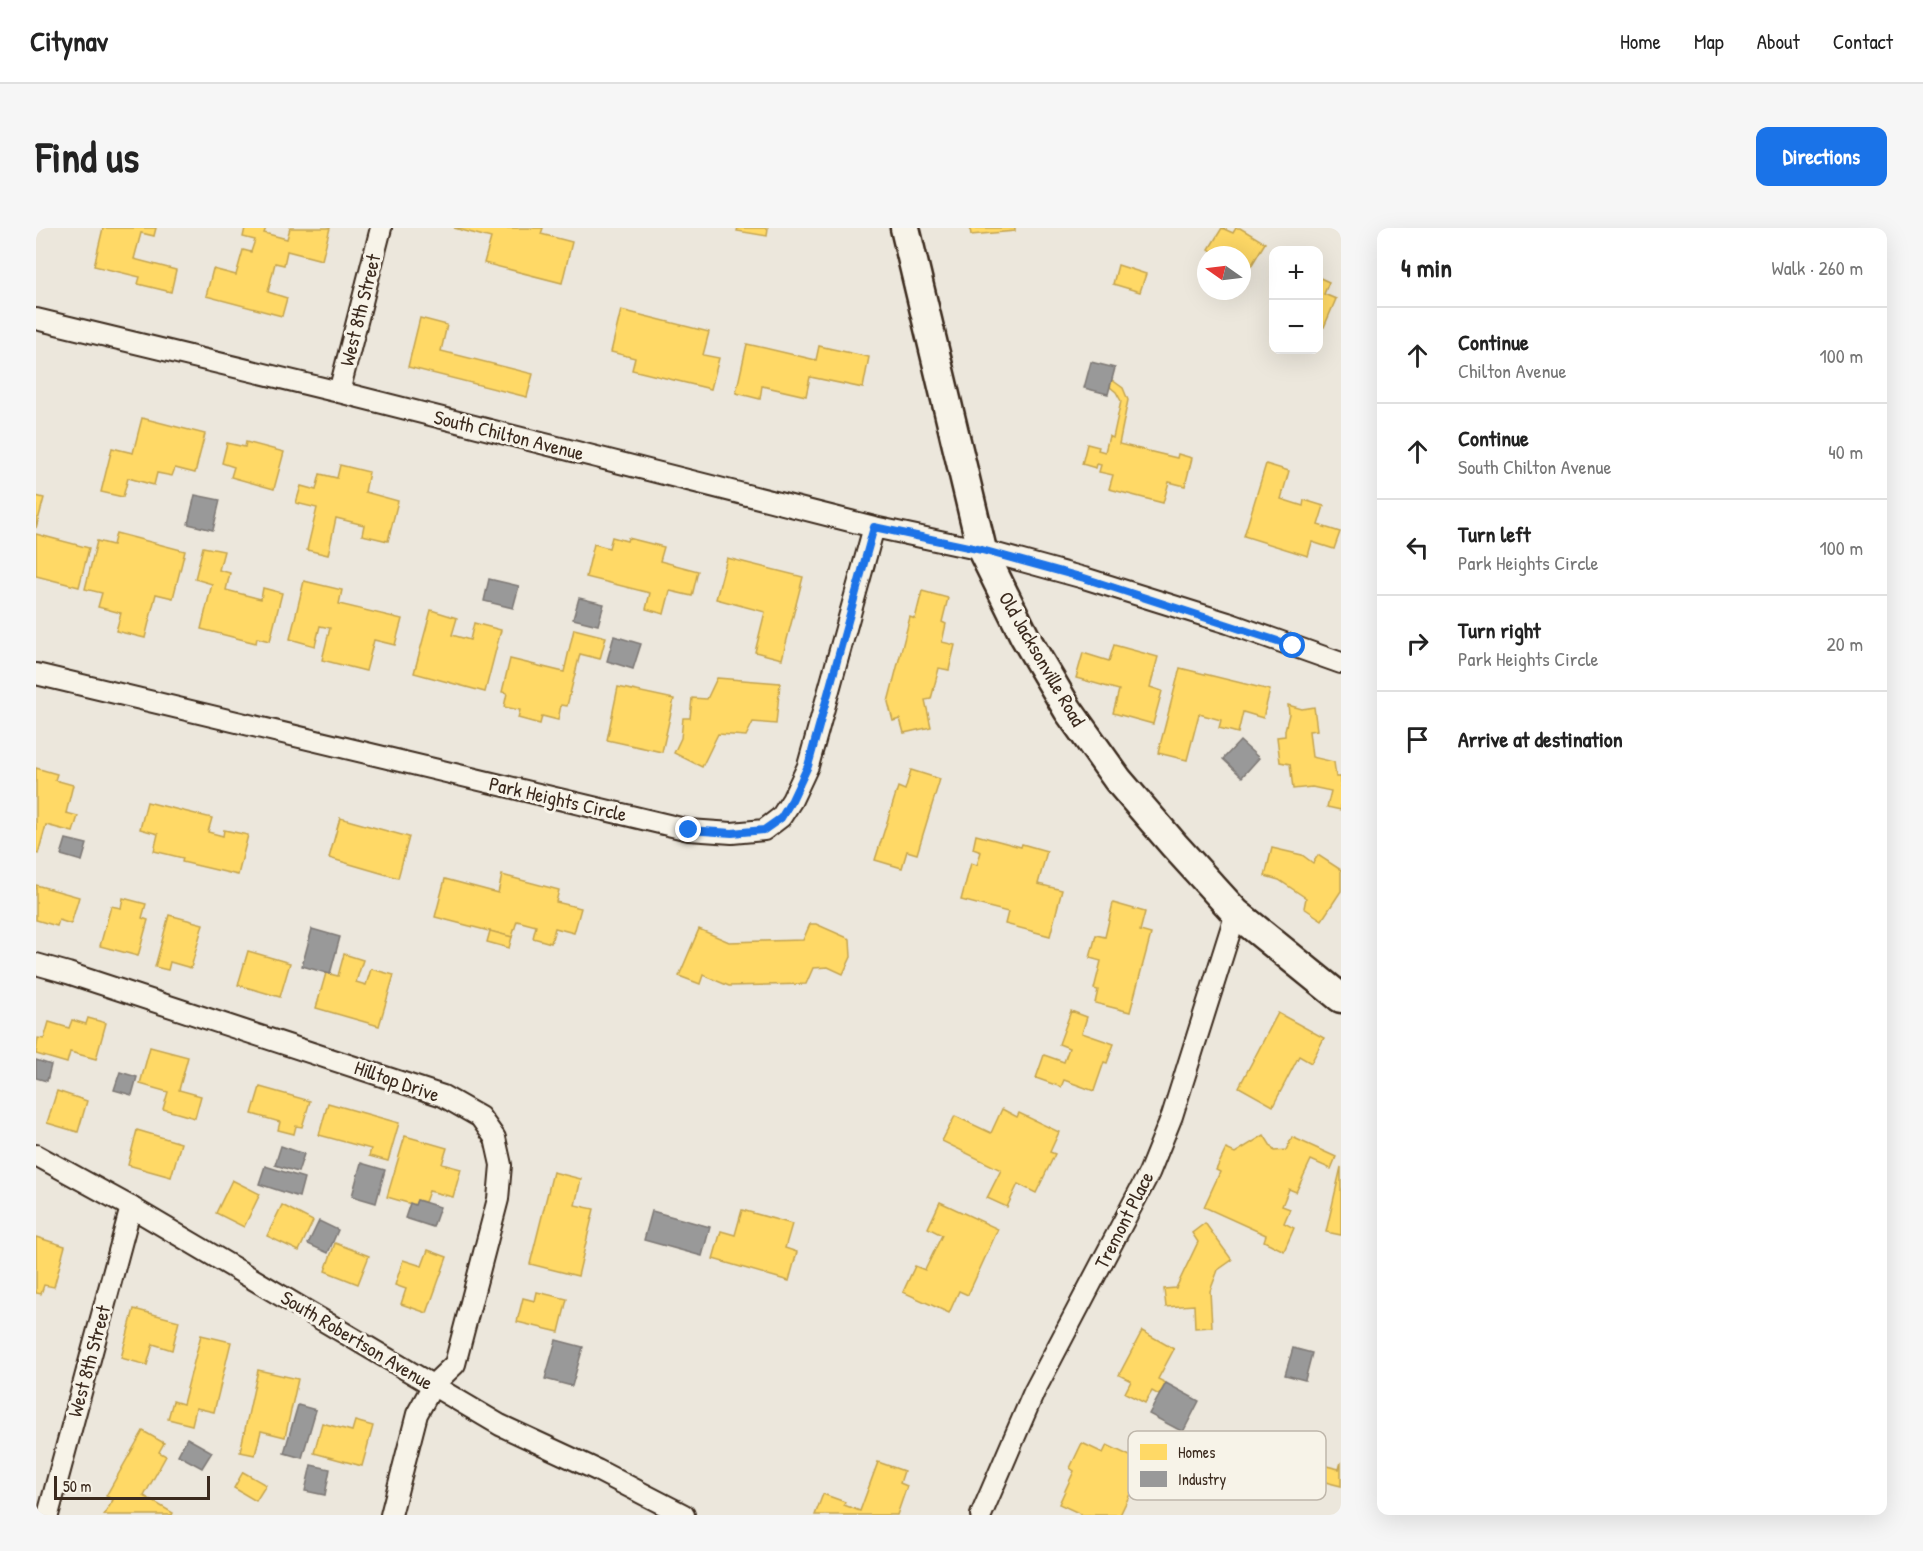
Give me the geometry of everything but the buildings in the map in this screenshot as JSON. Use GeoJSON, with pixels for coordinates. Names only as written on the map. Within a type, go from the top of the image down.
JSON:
{"type":"FeatureCollection","features":[{"type":"Feature","properties":{"kind":"main road","name":"Old Jacksonville Road"},"geometry":{"type":"LineString","coordinates":[[905,228],[982,550],[1025,637],[1068,710],[1118,780],[1236,913],[1341,998]]}},
{"type":"Feature","properties":{"kind":"street","name":"West 8th Street"},"geometry":{"type":"LineString","coordinates":[[339,392],[381,228]]}},
{"type":"Feature","properties":{"kind":"street","name":"South Chilton Avenue"},"geometry":{"type":"LineString","coordinates":[[36,319],[339,392],[874,527],[982,550],[1084,578],[1341,663]]}},
{"type":"Feature","properties":{"kind":"street","name":"Park Heights Circle"},"geometry":{"type":"LineString","coordinates":[[36,674],[689,830],[732,833],[764,830],[781,818],[808,766],[874,527]]}},
{"type":"Feature","properties":{"kind":"street","name":"Tremont Place"},"geometry":{"type":"LineString","coordinates":[[981,1515],[1034,1392],[1149,1173],[1172,1116],[1236,913]]}},
{"type":"Feature","properties":{"kind":"street","name":"Hilltop Drive"},"geometry":{"type":"LineString","coordinates":[[36,964],[68,972],[443,1095],[480,1117],[495,1138],[501,1165],[498,1199],[455,1364],[433,1384],[417,1414],[390,1515]]}},
{"type":"Feature","properties":{"kind":"street","name":"South Robertson Avenue"},"geometry":{"type":"LineString","coordinates":[[36,1155],[131,1207],[500,1425],[597,1470],[684,1515]]}},
{"type":"Feature","properties":{"kind":"street","name":"West 8th Street"},"geometry":{"type":"LineString","coordinates":[[48,1515],[131,1207]]}},
{"type":"Feature","properties":{"kind":"route"},"geometry":{"type":"LineString","coordinates":[[689,830],[732,833],[764,830],[781,818],[792,800],[808,766],[874,527],[982,550],[1084,578],[1293,646]]}}]}
